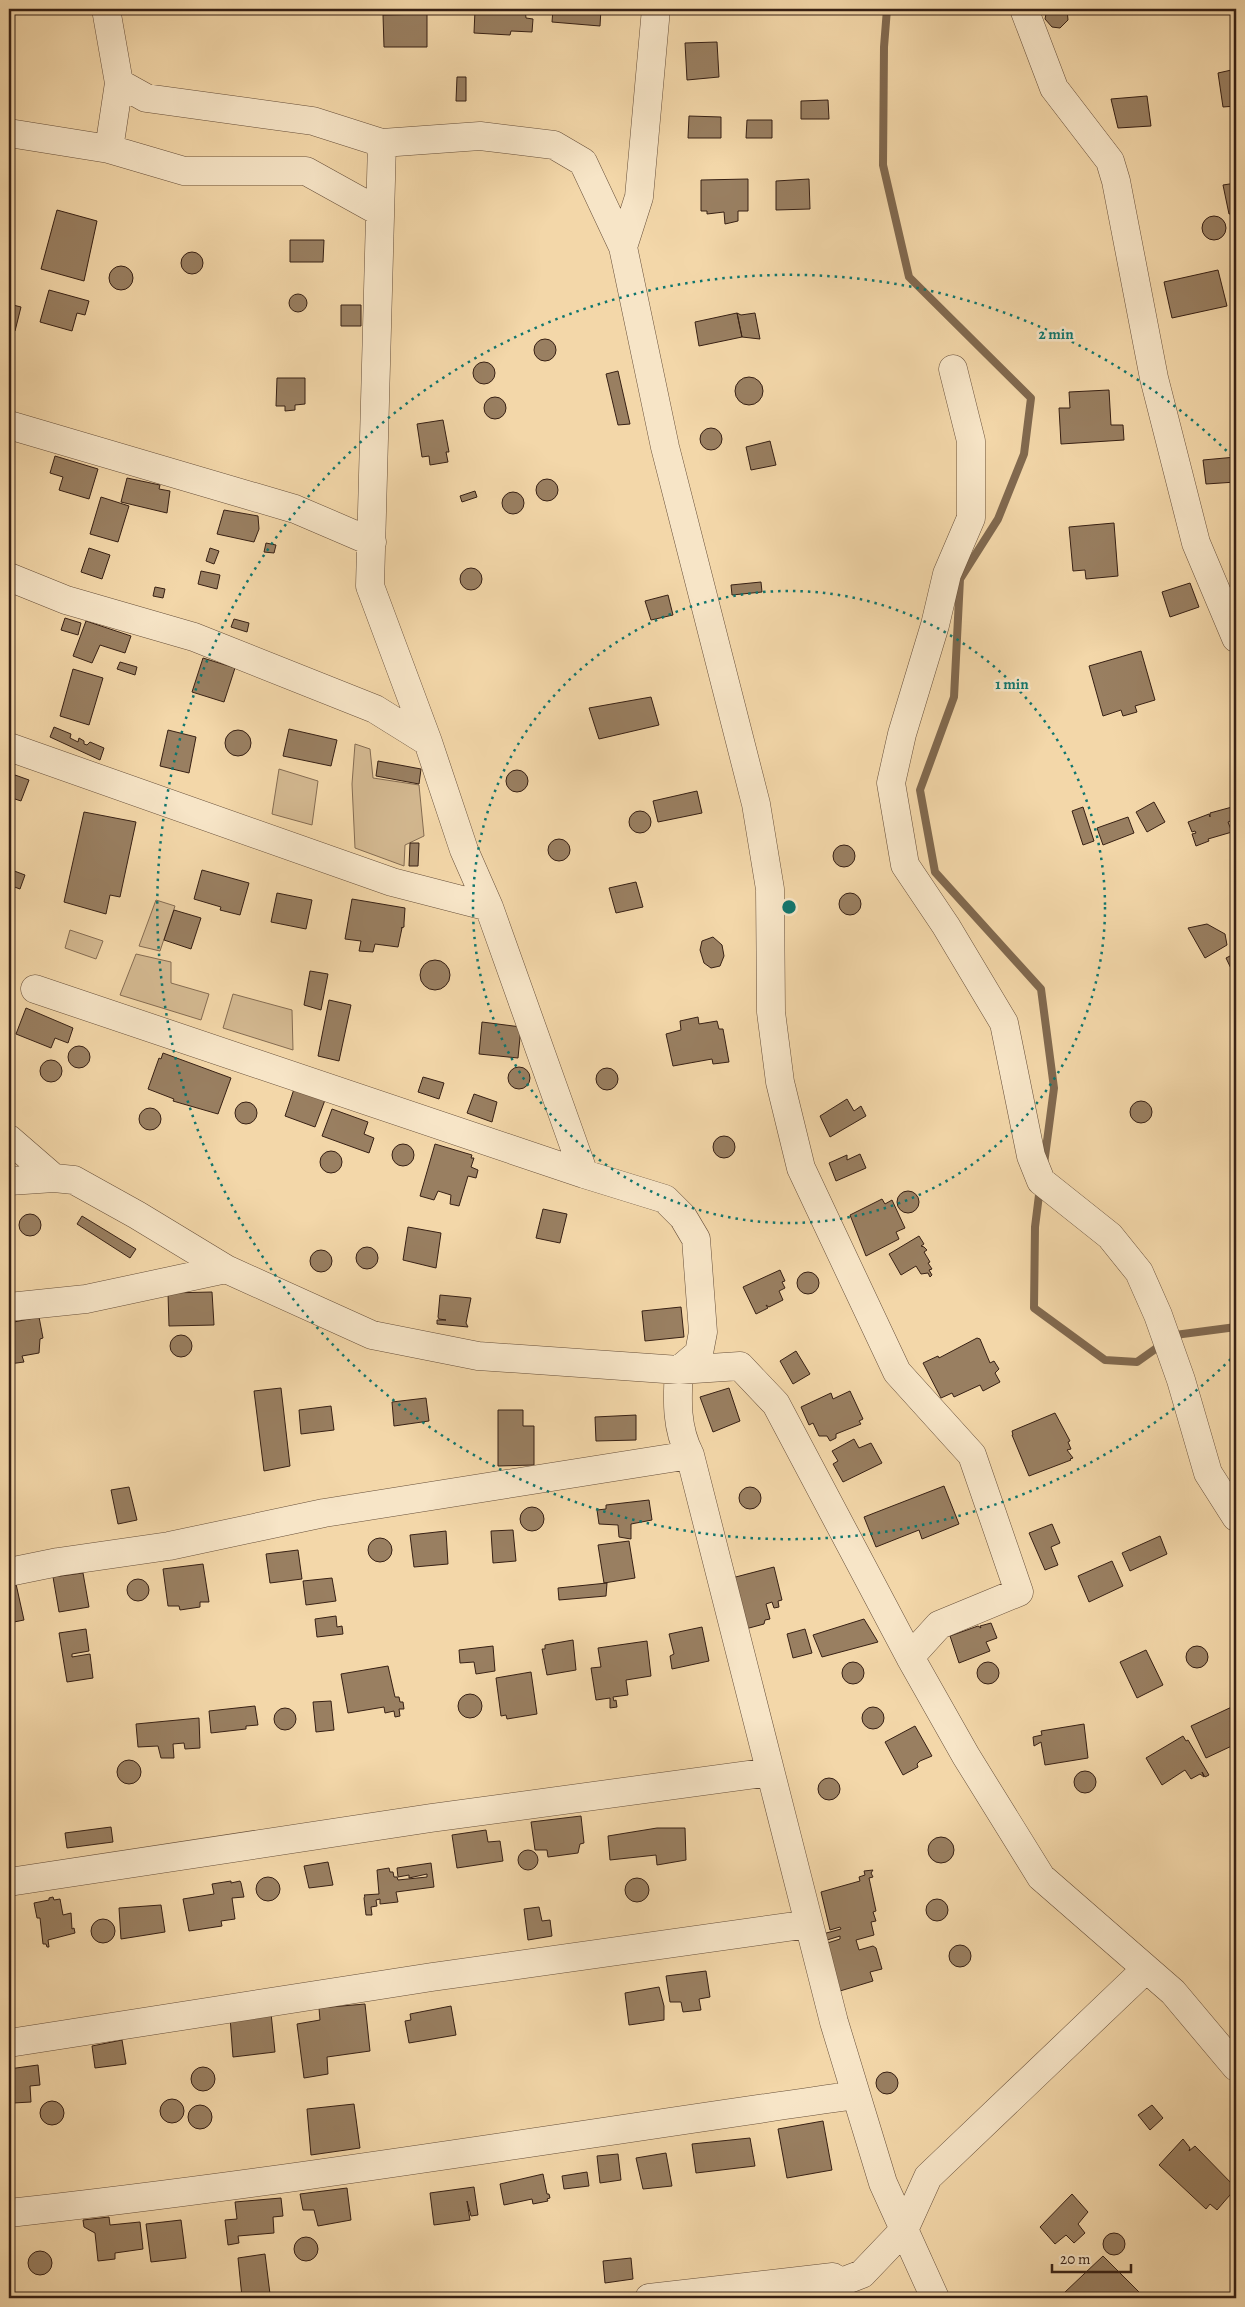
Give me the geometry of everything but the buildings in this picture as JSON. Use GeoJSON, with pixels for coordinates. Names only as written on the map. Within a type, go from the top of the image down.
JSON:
{"type":"FeatureCollection","features":[{"type":"Feature","properties":{"kind":"street"},"geometry":{"type":"LineString","coordinates":[[106,9],[119,83],[109,149]]}},
{"type":"Feature","properties":{"kind":"street"},"geometry":{"type":"LineString","coordinates":[[623,246],[639,197],[656,9]]}},
{"type":"Feature","properties":{"kind":"street"},"geometry":{"type":"LineString","coordinates":[[1024,9],[1054,88],[1110,161],[1116,181],[1154,378],[1196,543],[1236,638]]}},
{"type":"Feature","properties":{"kind":"street"},"geometry":{"type":"LineString","coordinates":[[119,83],[146,98],[314,121],[382,143],[480,136],[554,145],[583,162],[623,246],[666,447],[756,804],[770,889],[771,1012],[780,1082],[801,1168],[897,1372],[972,1455],[1019,1592],[939,1625],[910,1657]]}},
{"type":"Feature","properties":{"kind":"street"},"geometry":{"type":"LineString","coordinates":[[9,134],[109,149],[184,171],[306,171],[380,212]]}},
{"type":"Feature","properties":{"kind":"street"},"geometry":{"type":"LineString","coordinates":[[382,143],[370,586],[428,742],[464,850],[489,907],[584,1174]]}},
{"type":"Feature","properties":{"kind":"street"},"geometry":{"type":"LineString","coordinates":[[952,369],[972,441],[971,518],[947,574],[935,625],[902,734],[891,783],[905,866],[946,926],[1004,1023],[1031,1156],[1041,1181],[1110,1236],[1139,1272],[1158,1315],[1178,1371],[1208,1473],[1236,1517]]}},
{"type":"Feature","properties":{"kind":"street"},"geometry":{"type":"LineString","coordinates":[[9,425],[295,509],[372,542]]}},
{"type":"Feature","properties":{"kind":"street"},"geometry":{"type":"LineString","coordinates":[[9,577],[66,600],[194,637],[375,709],[428,742]]}},
{"type":"Feature","properties":{"kind":"street"},"geometry":{"type":"LineString","coordinates":[[9,747],[392,882],[489,907]]}},
{"type":"Feature","properties":{"kind":"street"},"geometry":{"type":"LineString","coordinates":[[35,989],[584,1174],[665,1199],[683,1217],[696,1239],[703,1332],[699,1353],[679,1370],[677,1407],[684,1443],[690,1455],[834,2022],[883,2183],[935,2298]]}},
{"type":"Feature","properties":{"kind":"street"},"geometry":{"type":"LineString","coordinates":[[9,1139],[54,1178]]}},
{"type":"Feature","properties":{"kind":"street"},"geometry":{"type":"LineString","coordinates":[[9,1181],[54,1178],[74,1180],[137,1214],[226,1269],[372,1335],[478,1356],[679,1370],[740,1366],[776,1404],[910,1657],[966,1756],[1041,1877],[1173,1992],[1236,2067]]}},
{"type":"Feature","properties":{"kind":"street"},"geometry":{"type":"LineString","coordinates":[[9,1307],[86,1299],[226,1269]]}},
{"type":"Feature","properties":{"kind":"street"},"geometry":{"type":"LineString","coordinates":[[9,1572],[58,1562],[169,1546],[324,1514],[690,1455]]}},
{"type":"Feature","properties":{"kind":"street"},"geometry":{"type":"LineString","coordinates":[[9,1882],[431,1818],[770,1772]]}},
{"type":"Feature","properties":{"kind":"street"},"geometry":{"type":"LineString","coordinates":[[9,2044],[432,1977],[809,1924]]}},
{"type":"Feature","properties":{"kind":"street"},"geometry":{"type":"LineString","coordinates":[[807,2298],[810,2294],[862,2274],[904,2230],[928,2177],[1146,1969]]}},
{"type":"Feature","properties":{"kind":"street"},"geometry":{"type":"LineString","coordinates":[[9,2214],[138,2199],[397,2164],[856,2095]]}},
{"type":"Feature","properties":{"kind":"street"},"geometry":{"type":"LineString","coordinates":[[648,2298],[862,2274]]}},
{"type":"Feature","properties":{"kind":"shaded area"},"geometry":{"type":"Polygon","coordinates":[[[355,744],[370,749],[373,778],[419,785],[424,836],[405,845],[404,866],[355,848],[352,784],[355,744]]]}},
{"type":"Feature","properties":{"kind":"shaded area"},"geometry":{"type":"Polygon","coordinates":[[[279,769],[318,781],[312,825],[272,814],[279,769]]]}},
{"type":"Feature","properties":{"kind":"shaded area"},"geometry":{"type":"Polygon","coordinates":[[[156,900],[175,906],[160,951],[139,946],[156,900]]]}},
{"type":"Feature","properties":{"kind":"shaded area"},"geometry":{"type":"Polygon","coordinates":[[[70,930],[103,941],[96,959],[65,948],[70,930]]]}},
{"type":"Feature","properties":{"kind":"shaded area"},"geometry":{"type":"Polygon","coordinates":[[[136,954],[171,962],[171,983],[209,994],[201,1020],[120,995],[136,954]]]}},
{"type":"Feature","properties":{"kind":"shaded area"},"geometry":{"type":"Polygon","coordinates":[[[233,994],[292,1010],[293,1050],[223,1028],[233,994]]]}},
{"type":"Feature","properties":{"kind":"waterway"},"geometry":{"type":"LineString","coordinates":[[887,9],[884,47],[883,165],[909,277],[1031,398],[1024,454],[998,519],[960,579],[954,697],[920,790],[935,872],[1041,989],[1054,1088],[1044,1164]]}},
{"type":"Feature","properties":{"kind":"waterway"},"geometry":{"type":"LineString","coordinates":[[1040,1187],[1035,1227],[1034,1308],[1105,1360],[1137,1362],[1175,1335],[1236,1327]]}}]}
